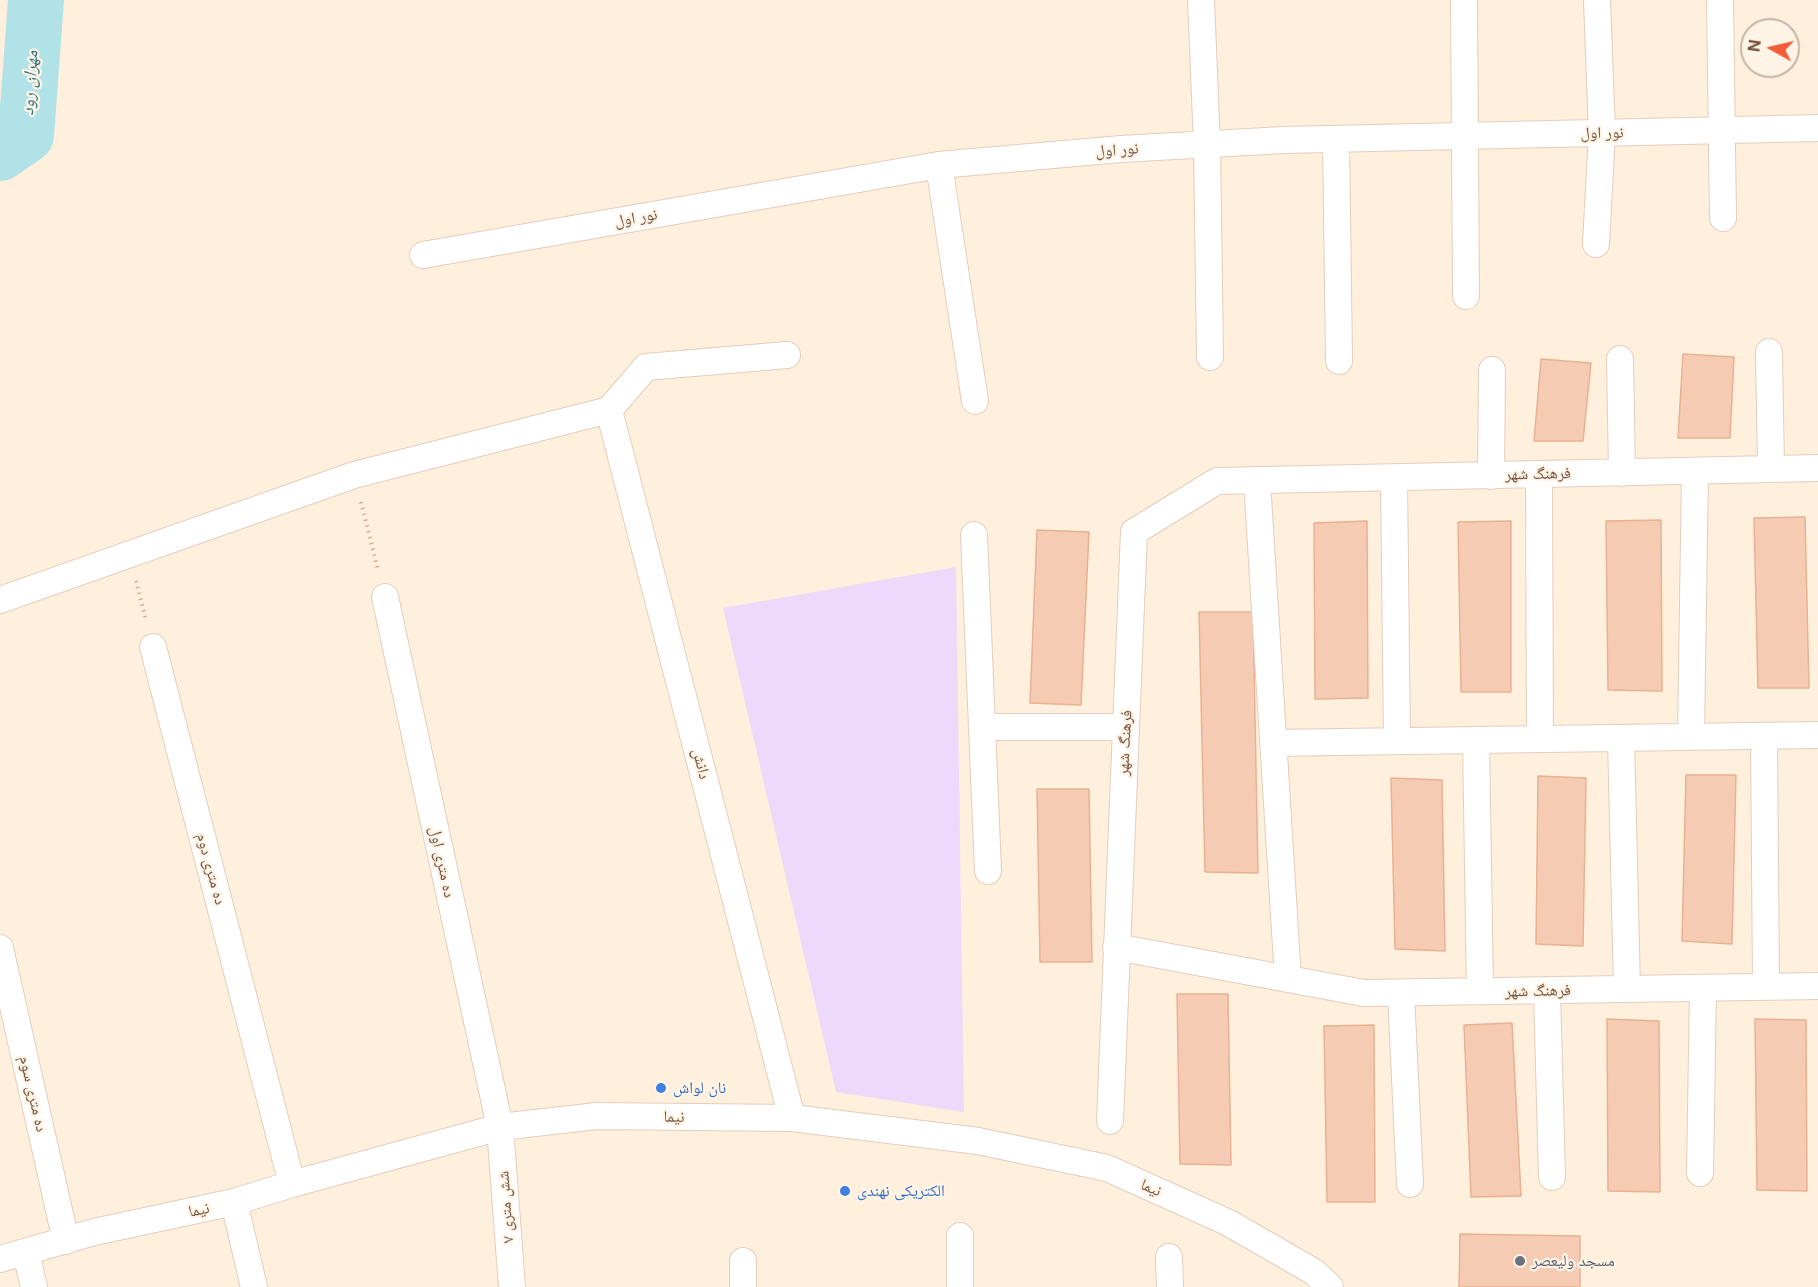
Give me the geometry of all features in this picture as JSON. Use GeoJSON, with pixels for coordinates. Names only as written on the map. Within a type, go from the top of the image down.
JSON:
{"type":"FeatureCollection","features":[{"type":"Feature","properties":{"kind":"street"},"geometry":{"type":"LineString","coordinates":[[1201,0],[1207,145],[1210,357]]}},
{"type":"Feature","properties":{"kind":"street"},"geometry":{"type":"LineString","coordinates":[[1464,0],[1466,296]]}},
{"type":"Feature","properties":{"kind":"street"},"geometry":{"type":"LineString","coordinates":[[1596,244],[1602,133],[1597,0]]}},
{"type":"Feature","properties":{"kind":"street"},"geometry":{"type":"LineString","coordinates":[[1720,0],[1723,218]]}},
{"type":"Feature","properties":{"kind":"street","name":"نور اول"},"geometry":{"type":"LineString","coordinates":[[423,255],[939,165],[1121,150],[1336,139],[1818,128]]}},
{"type":"Feature","properties":{"kind":"street"},"geometry":{"type":"LineString","coordinates":[[1336,139],[1339,361]]}},
{"type":"Feature","properties":{"kind":"street"},"geometry":{"type":"LineString","coordinates":[[939,165],[975,401]]}},
{"type":"Feature","properties":{"kind":"street"},"geometry":{"type":"LineString","coordinates":[[1769,352],[1772,469]]}},
{"type":"Feature","properties":{"kind":"street"},"geometry":{"type":"LineString","coordinates":[[0,600],[354,475],[609,411],[646,367],[787,355]]}},
{"type":"Feature","properties":{"kind":"street"},"geometry":{"type":"LineString","coordinates":[[1620,359],[1622,472]]}},
{"type":"Feature","properties":{"kind":"street"},"geometry":{"type":"LineString","coordinates":[[1491,476],[1492,370]]}},
{"type":"Feature","properties":{"kind":"street","name":"دانش"},"geometry":{"type":"LineString","coordinates":[[609,411],[792,1118]]}},
{"type":"Feature","properties":{"kind":"street","name":"فرهنگ شهر"},"geometry":{"type":"LineString","coordinates":[[1818,468],[1217,482],[1134,532],[1116,947],[1364,993],[1818,986]]}},
{"type":"Feature","properties":{"kind":"street"},"geometry":{"type":"LineString","coordinates":[[1691,737],[1695,471]]}},
{"type":"Feature","properties":{"kind":"street"},"geometry":{"type":"LineString","coordinates":[[1539,474],[1540,739]]}},
{"type":"Feature","properties":{"kind":"street"},"geometry":{"type":"LineString","coordinates":[[1394,477],[1397,741]]}},
{"type":"Feature","properties":{"kind":"street"},"geometry":{"type":"LineString","coordinates":[[1257,480],[1288,979]]}},
{"type":"Feature","properties":{"kind":"street"},"geometry":{"type":"LineString","coordinates":[[974,535],[988,871]]}},
{"type":"Feature","properties":{"kind":"street","name":"ده متری اول"},"geometry":{"type":"LineString","coordinates":[[385,597],[500,1127]]}},
{"type":"Feature","properties":{"kind":"street","name":"ده متری دوم"},"geometry":{"type":"LineString","coordinates":[[153,647],[292,1184]]}},
{"type":"Feature","properties":{"kind":"street"},"geometry":{"type":"LineString","coordinates":[[982,727],[1126,727]]}},
{"type":"Feature","properties":{"kind":"street"},"geometry":{"type":"LineString","coordinates":[[1273,743],[1818,735]]}},
{"type":"Feature","properties":{"kind":"street"},"geometry":{"type":"LineString","coordinates":[[1764,736],[1766,987]]}},
{"type":"Feature","properties":{"kind":"street"},"geometry":{"type":"LineString","coordinates":[[1621,738],[1627,989]]}},
{"type":"Feature","properties":{"kind":"street"},"geometry":{"type":"LineString","coordinates":[[1476,740],[1480,991]]}},
{"type":"Feature","properties":{"kind":"street"},"geometry":{"type":"LineString","coordinates":[[1110,1122],[1116,947]]}},
{"type":"Feature","properties":{"kind":"street","name":"ده متری سوم"},"geometry":{"type":"LineString","coordinates":[[0,948],[66,1240]]}},
{"type":"Feature","properties":{"kind":"street"},"geometry":{"type":"LineString","coordinates":[[1700,1173],[1703,988]]}},
{"type":"Feature","properties":{"kind":"street"},"geometry":{"type":"LineString","coordinates":[[1547,990],[1552,1177]]}},
{"type":"Feature","properties":{"kind":"street"},"geometry":{"type":"LineString","coordinates":[[1401,993],[1410,1184]]}},
{"type":"Feature","properties":{"kind":"street","name":"نیما"},"geometry":{"type":"LineString","coordinates":[[0,1259],[94,1232],[234,1202],[500,1127],[597,1116],[792,1118],[978,1141],[1107,1168],[1229,1223],[1314,1272],[1330,1287]]}},
{"type":"Feature","properties":{"kind":"street","name":"۷ شش متری"},"geometry":{"type":"LineString","coordinates":[[500,1127],[512,1287]]}},
{"type":"Feature","properties":{"kind":"street"},"geometry":{"type":"LineString","coordinates":[[234,1202],[254,1287]]}},
{"type":"Feature","properties":{"kind":"street"},"geometry":{"type":"LineString","coordinates":[[960,1236],[960,1287]]}},
{"type":"Feature","properties":{"kind":"street"},"geometry":{"type":"LineString","coordinates":[[26,1252],[34,1287]]}},
{"type":"Feature","properties":{"kind":"street"},"geometry":{"type":"LineString","coordinates":[[1169,1257],[1170,1287]]}},
{"type":"Feature","properties":{"kind":"street"},"geometry":{"type":"LineString","coordinates":[[742,1261],[743,1287]]}},
{"type":"Feature","properties":{"kind":"path"},"geometry":{"type":"LineString","coordinates":[[354,475],[385,597]]}},
{"type":"Feature","properties":{"kind":"path"},"geometry":{"type":"LineString","coordinates":[[129,554],[153,647]]}},
{"type":"Feature","properties":{"kind":"shaded area"},"geometry":{"type":"Polygon","coordinates":[[[956,567],[964,1112],[836,1092],[723,608],[956,567]]]}},
{"type":"Feature","properties":{"kind":"building"},"geometry":{"type":"Polygon","coordinates":[[[1683,354],[1734,357],[1730,438],[1678,438],[1683,354]]]}},
{"type":"Feature","properties":{"kind":"building"},"geometry":{"type":"Polygon","coordinates":[[[1541,359],[1591,363],[1583,441],[1534,441],[1541,359]]]}},
{"type":"Feature","properties":{"kind":"building"},"geometry":{"type":"Polygon","coordinates":[[[1805,517],[1809,688],[1758,688],[1754,518],[1805,517]]]}},
{"type":"Feature","properties":{"kind":"building"},"geometry":{"type":"Polygon","coordinates":[[[1661,520],[1662,691],[1608,690],[1606,521],[1661,520]]]}},
{"type":"Feature","properties":{"kind":"building"},"geometry":{"type":"Polygon","coordinates":[[[1367,521],[1368,698],[1315,699],[1314,523],[1367,521]]]}},
{"type":"Feature","properties":{"kind":"building"},"geometry":{"type":"Polygon","coordinates":[[[1511,521],[1511,692],[1461,692],[1458,522],[1511,521]]]}},
{"type":"Feature","properties":{"kind":"building"},"geometry":{"type":"Polygon","coordinates":[[[1037,530],[1089,532],[1081,705],[1030,703],[1037,530]]]}},
{"type":"Feature","properties":{"kind":"building"},"geometry":{"type":"Polygon","coordinates":[[[1199,612],[1253,612],[1258,873],[1205,872],[1199,612]]]}},
{"type":"Feature","properties":{"kind":"building"},"geometry":{"type":"Polygon","coordinates":[[[1686,775],[1736,775],[1732,944],[1682,941],[1686,775]]]}},
{"type":"Feature","properties":{"kind":"building"},"geometry":{"type":"Polygon","coordinates":[[[1538,776],[1586,778],[1583,946],[1536,944],[1538,776]]]}},
{"type":"Feature","properties":{"kind":"building"},"geometry":{"type":"Polygon","coordinates":[[[1391,778],[1442,780],[1445,951],[1395,949],[1391,778]]]}},
{"type":"Feature","properties":{"kind":"building"},"geometry":{"type":"Polygon","coordinates":[[[1037,789],[1089,789],[1092,962],[1040,962],[1037,789]]]}},
{"type":"Feature","properties":{"kind":"building"},"geometry":{"type":"Polygon","coordinates":[[[1177,994],[1228,994],[1231,1165],[1180,1164],[1177,994]]]}},
{"type":"Feature","properties":{"kind":"building"},"geometry":{"type":"Polygon","coordinates":[[[1607,1019],[1659,1021],[1660,1192],[1608,1191],[1607,1019]]]}},
{"type":"Feature","properties":{"kind":"building"},"geometry":{"type":"Polygon","coordinates":[[[1755,1019],[1806,1020],[1807,1191],[1757,1190],[1755,1019]]]}},
{"type":"Feature","properties":{"kind":"building"},"geometry":{"type":"Polygon","coordinates":[[[1512,1023],[1521,1196],[1471,1197],[1464,1025],[1512,1023]]]}},
{"type":"Feature","properties":{"kind":"building"},"geometry":{"type":"Polygon","coordinates":[[[1374,1025],[1375,1202],[1327,1202],[1324,1026],[1374,1025]]]}},
{"type":"Feature","properties":{"kind":"building","name":"مسجد ولیعصر"},"geometry":{"type":"Polygon","coordinates":[[[1460,1234],[1580,1236],[1580,1287],[1459,1287],[1460,1234]]]}},
{"type":"Feature","properties":{"kind":"waterway","name":"مهران رود"},"geometry":{"type":"LineString","coordinates":[[0,153],[26,135],[36,0]]}},
{"type":"Feature","properties":{"kind":"place","name":"نان لواش"},"geometry":{"type":"Point","coordinates":[661,1088]}},
{"type":"Feature","properties":{"kind":"place","name":"الکتریکی نهندی"},"geometry":{"type":"Point","coordinates":[845,1191]}},
{"type":"Feature","properties":{"kind":"place","name":"مسجد ولیعصر"},"geometry":{"type":"Point","coordinates":[1520,1261]}}]}
